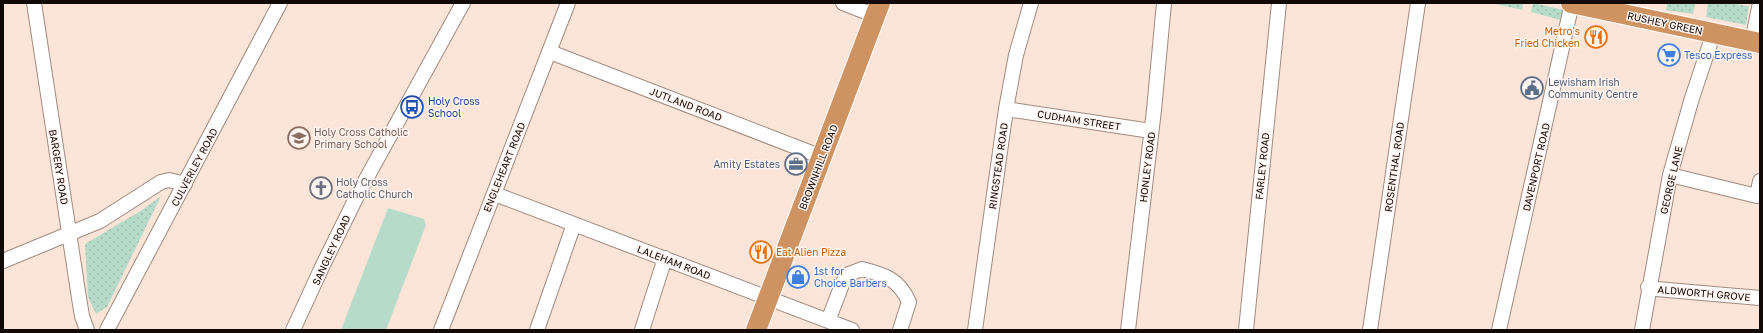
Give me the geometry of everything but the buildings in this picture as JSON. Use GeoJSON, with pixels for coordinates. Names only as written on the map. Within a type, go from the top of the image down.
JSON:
{"type":"FeatureCollection","features":[{"type":"Feature","properties":{"kind":"highway","name":"RUSHEY GREEN"},"geometry":{"type":"LineString","coordinates":[[1574,3],[1712,33],[1756,37]]}},
{"type":"Feature","properties":{"kind":"highway","name":"BROWNHILL ROAD"},"geometry":{"type":"LineString","coordinates":[[756,330],[878,10]]}},
{"type":"Feature","properties":{"kind":"street","name":"BARGERY ROAD"},"geometry":{"type":"LineString","coordinates":[[34,3],[82,316],[87,330]]}},
{"type":"Feature","properties":{"kind":"street","name":"CULVERLEY ROAD"},"geometry":{"type":"LineString","coordinates":[[107,330],[280,3]]}},
{"type":"Feature","properties":{"kind":"street","name":"SANGLEY ROAD"},"geometry":{"type":"LineString","coordinates":[[293,330],[359,192],[463,3]]}},
{"type":"Feature","properties":{"kind":"street","name":"ENGLEHEART ROAD"},"geometry":{"type":"LineString","coordinates":[[441,330],[568,3]]}},
{"type":"Feature","properties":{"kind":"street"},"geometry":{"type":"LineString","coordinates":[[843,3],[878,10]]}},
{"type":"Feature","properties":{"kind":"street","name":"RINGSTEAD ROAD"},"geometry":{"type":"LineString","coordinates":[[975,330],[1006,109],[1016,55],[1030,3]]}},
{"type":"Feature","properties":{"kind":"street","name":"HONLEY ROAD"},"geometry":{"type":"LineString","coordinates":[[1128,330],[1164,3]]}},
{"type":"Feature","properties":{"kind":"street","name":"FARLEY ROAD"},"geometry":{"type":"LineString","coordinates":[[1246,330],[1279,3]]}},
{"type":"Feature","properties":{"kind":"street","name":"ROSENTHAL ROAD"},"geometry":{"type":"LineString","coordinates":[[1370,330],[1418,3]]}},
{"type":"Feature","properties":{"kind":"street","name":"DAVENPORT ROAD"},"geometry":{"type":"LineString","coordinates":[[1500,330],[1574,3]]}},
{"type":"Feature","properties":{"kind":"street"},"geometry":{"type":"LineString","coordinates":[[1756,37],[1760,3]]}},
{"type":"Feature","properties":{"kind":"street","name":"GEORGE LANE"},"geometry":{"type":"LineString","coordinates":[[1642,330],[1648,287],[1670,175],[1692,98],[1710,44],[1712,33]]}},
{"type":"Feature","properties":{"kind":"street","name":"JUTLAND ROAD"},"geometry":{"type":"LineString","coordinates":[[550,52],[822,157]]}},
{"type":"Feature","properties":{"kind":"street","name":"CUDHAM STREET"},"geometry":{"type":"LineString","coordinates":[[1006,109],[1151,131]]}},
{"type":"Feature","properties":{"kind":"street"},"geometry":{"type":"LineString","coordinates":[[1670,175],[1757,196],[1760,181]]}},
{"type":"Feature","properties":{"kind":"street"},"geometry":{"type":"LineString","coordinates":[[3,261],[100,221],[161,182],[169,180],[185,184]]}},
{"type":"Feature","properties":{"kind":"street","name":"LALEHAM ROAD"},"geometry":{"type":"LineString","coordinates":[[495,194],[852,330]]}},
{"type":"Feature","properties":{"kind":"street"},"geometry":{"type":"LineString","coordinates":[[537,330],[574,224]]}},
{"type":"Feature","properties":{"kind":"street"},"geometry":{"type":"LineString","coordinates":[[642,330],[665,258]]}},
{"type":"Feature","properties":{"kind":"street"},"geometry":{"type":"LineString","coordinates":[[828,321],[843,282],[849,274],[862,269],[878,273],[894,280],[906,295],[909,302],[900,330]]}},
{"type":"Feature","properties":{"kind":"street","name":"ALDWORTH GROVE"},"geometry":{"type":"LineString","coordinates":[[1648,287],[1656,289],[1760,298]]}},
{"type":"Feature","properties":{"kind":"green space"},"geometry":{"type":"Polygon","coordinates":[[[1491,3],[1523,3],[1522,10],[1491,3]]]}},
{"type":"Feature","properties":{"kind":"green space"},"geometry":{"type":"Polygon","coordinates":[[[1533,3],[1564,10],[1561,20],[1531,12],[1533,3]]]}},
{"type":"Feature","properties":{"kind":"green space"},"geometry":{"type":"Polygon","coordinates":[[[1667,3],[1695,3],[1693,14],[1666,10],[1667,3]]]}},
{"type":"Feature","properties":{"kind":"green space"},"geometry":{"type":"Polygon","coordinates":[[[1708,3],[1728,3],[1749,6],[1746,25],[1706,17],[1708,3]]]}},
{"type":"Feature","properties":{"kind":"green space"},"geometry":{"type":"Polygon","coordinates":[[[161,196],[107,307],[96,314],[88,297],[85,244],[142,210],[161,196]]]}},
{"type":"Feature","properties":{"kind":"green space"},"geometry":{"type":"Polygon","coordinates":[[[388,208],[424,219],[426,225],[386,330],[341,330],[388,208]]]}},
{"type":"Feature","properties":{"kind":"place","name":"Metro's Fried Chicken"},"geometry":{"type":"Point","coordinates":[1596,37]}},
{"type":"Feature","properties":{"kind":"place","name":"Tesco Express"},"geometry":{"type":"Point","coordinates":[1669,55]}},
{"type":"Feature","properties":{"kind":"place","name":"Lewisham Irish Community Centre"},"geometry":{"type":"Point","coordinates":[1532,88]}},
{"type":"Feature","properties":{"kind":"place","name":"Holy Cross School"},"geometry":{"type":"Point","coordinates":[412,107]}},
{"type":"Feature","properties":{"kind":"place","name":"Holy Cross Catholic Primary School"},"geometry":{"type":"Point","coordinates":[299,138]}},
{"type":"Feature","properties":{"kind":"place","name":"Amity Estates"},"geometry":{"type":"Point","coordinates":[796,164]}},
{"type":"Feature","properties":{"kind":"place","name":"Holy Cross Catholic Church"},"geometry":{"type":"Point","coordinates":[321,188]}},
{"type":"Feature","properties":{"kind":"place","name":"Eat Alien Pizza"},"geometry":{"type":"Point","coordinates":[761,252]}},
{"type":"Feature","properties":{"kind":"place","name":"1st for Choice Barbers"},"geometry":{"type":"Point","coordinates":[798,277]}}]}
